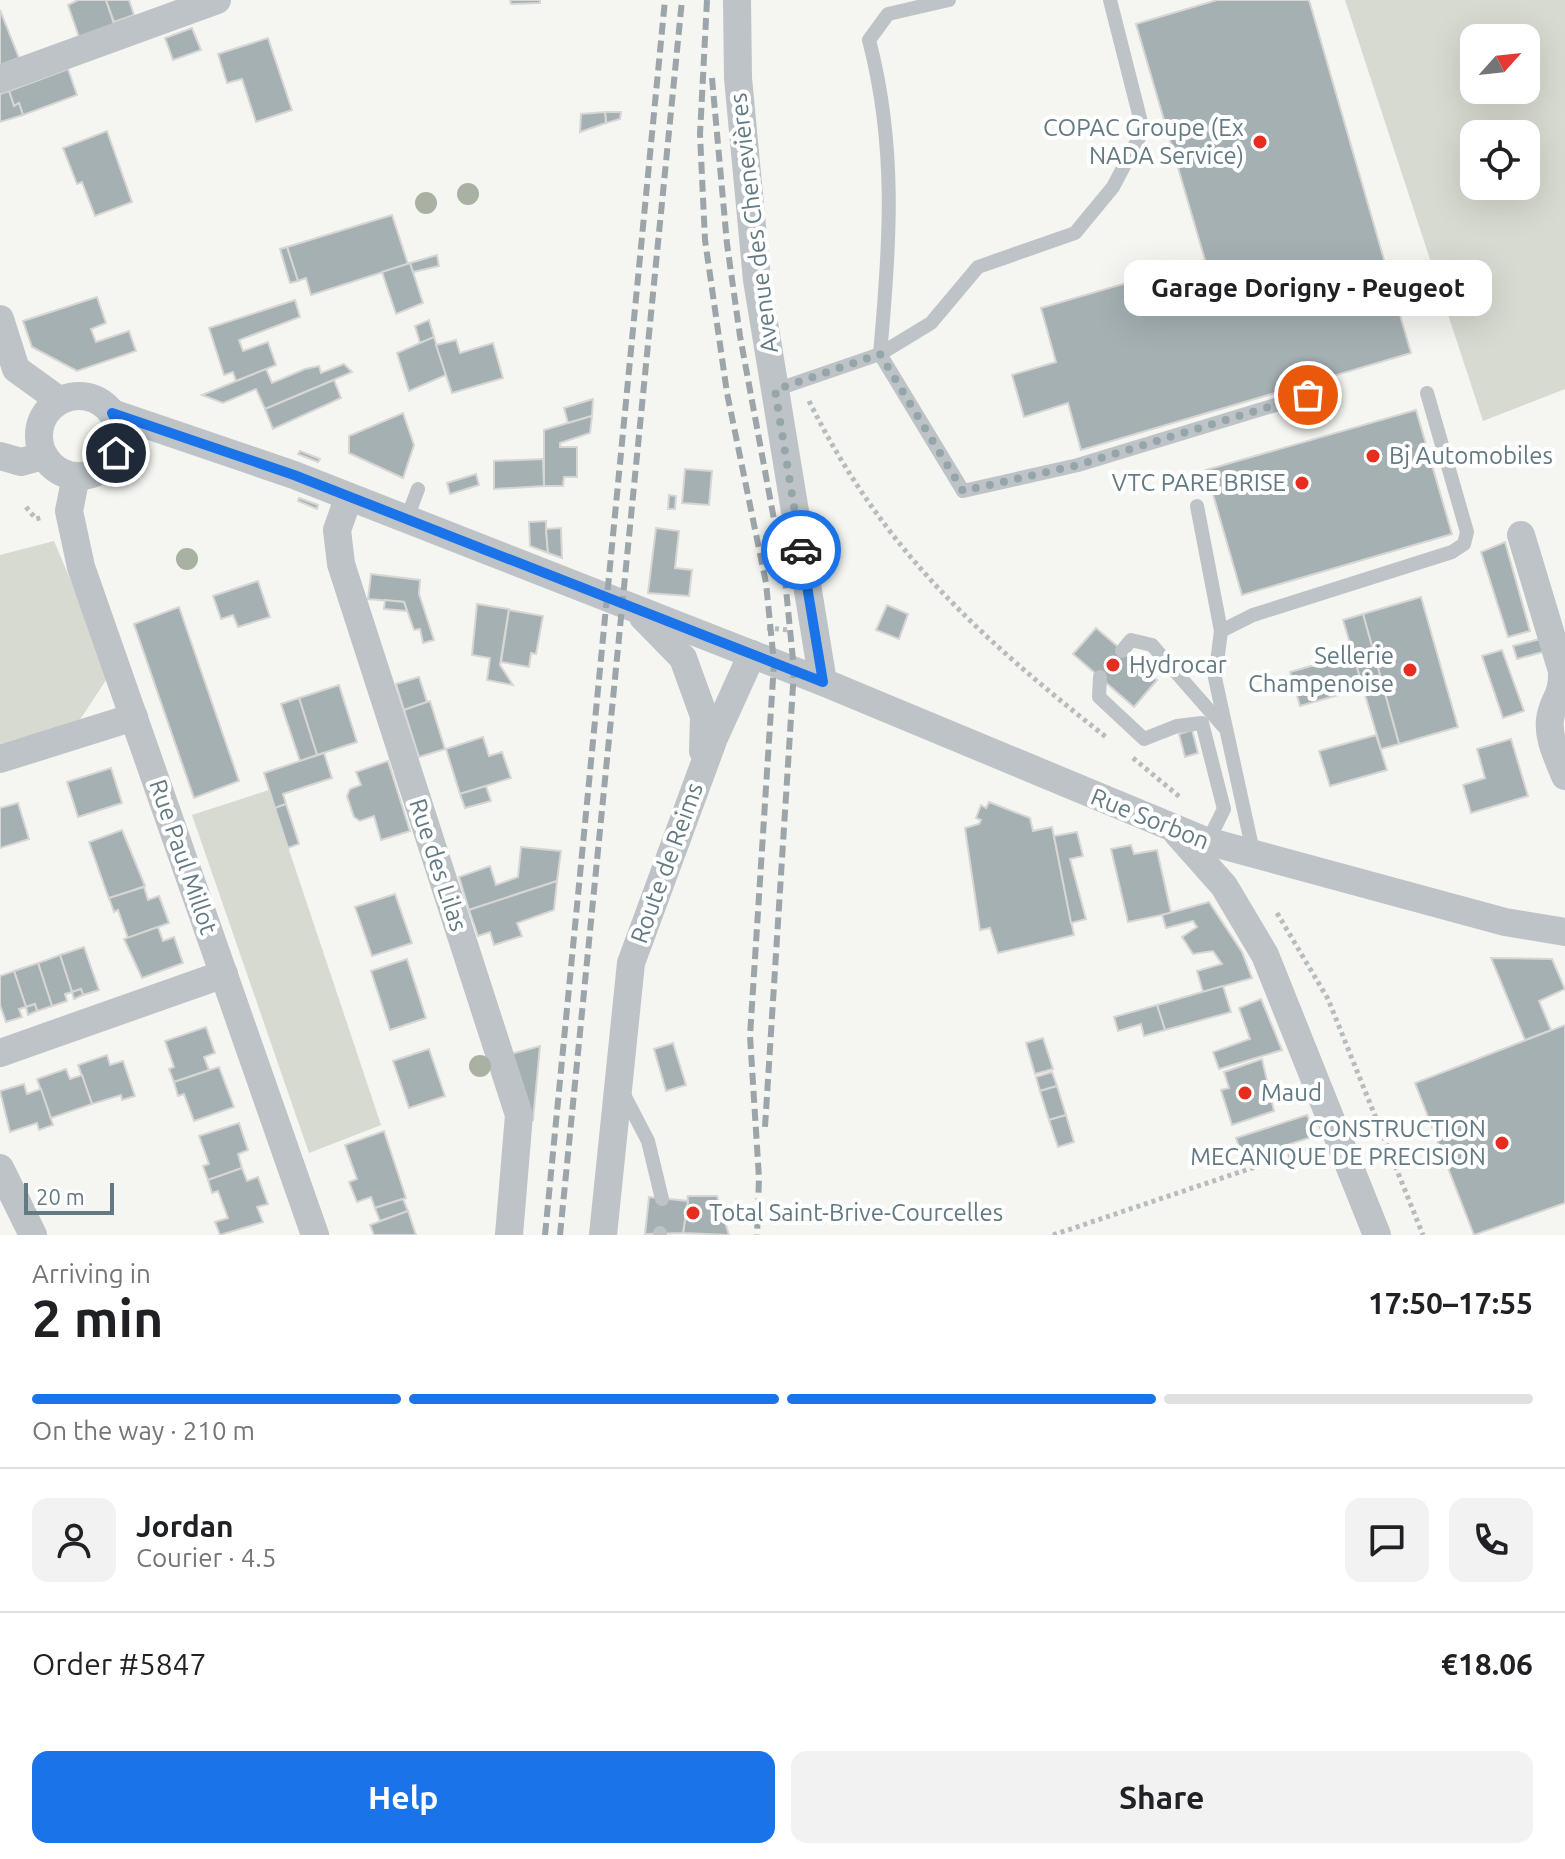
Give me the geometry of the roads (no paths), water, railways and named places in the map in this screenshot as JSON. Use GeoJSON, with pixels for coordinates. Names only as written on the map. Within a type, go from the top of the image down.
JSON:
{"type":"FeatureCollection","features":[{"type":"Feature","properties":{"kind":"street"},"geometry":{"type":"LineString","coordinates":[[0,79],[217,0]]}},
{"type":"Feature","properties":{"kind":"street","name":"Avenue des Chenevières"},"geometry":{"type":"LineString","coordinates":[[737,0],[738,78],[757,280],[787,386],[823,682]]}},
{"type":"Feature","properties":{"kind":"street"},"geometry":{"type":"LineString","coordinates":[[0,319],[8,375],[59,400]]}},
{"type":"Feature","properties":{"kind":"street"},"geometry":{"type":"LineString","coordinates":[[116,453],[118,425],[112,413],[97,400],[78,395],[59,400],[47,411],[40,425],[38,441],[43,456],[60,472],[76,476],[92,474],[106,466],[116,453],[168,433]]}},
{"type":"Feature","properties":{"kind":"street","name":"Rue Sorbon"},"geometry":{"type":"LineString","coordinates":[[112,413],[236,454],[752,654],[1174,830],[1254,857],[1505,922],[1565,932]]}},
{"type":"Feature","properties":{"kind":"street"},"geometry":{"type":"LineString","coordinates":[[0,456],[21,462],[43,456]]}},
{"type":"Feature","properties":{"kind":"street","name":"Rue Paul Millot"},"geometry":{"type":"LineString","coordinates":[[76,476],[69,511],[81,567],[315,1235]]}},
{"type":"Feature","properties":{"kind":"street","name":"Rue des Lilas"},"geometry":{"type":"LineString","coordinates":[[348,499],[337,530],[341,564],[519,1115],[509,1235]]}},
{"type":"Feature","properties":{"kind":"street"},"geometry":{"type":"LineString","coordinates":[[1521,535],[1562,671],[1564,691],[1550,717],[1550,735],[1565,776]]}},
{"type":"Feature","properties":{"kind":"street"},"geometry":{"type":"LineString","coordinates":[[637,610],[683,658],[704,716],[702,768]]}},
{"type":"Feature","properties":{"kind":"street","name":"Route de Reims"},"geometry":{"type":"LineString","coordinates":[[603,1235],[625,994],[634,953],[702,768],[752,654]]}},
{"type":"Feature","properties":{"kind":"street"},"geometry":{"type":"LineString","coordinates":[[0,759],[134,717]]}},
{"type":"Feature","properties":{"kind":"street"},"geometry":{"type":"LineString","coordinates":[[1174,830],[1224,886],[1250,926],[1282,993],[1377,1235]]}},
{"type":"Feature","properties":{"kind":"street"},"geometry":{"type":"LineString","coordinates":[[0,1053],[224,974]]}},
{"type":"Feature","properties":{"kind":"street"},"geometry":{"type":"LineString","coordinates":[[0,1168],[33,1235]]}},
{"type":"Feature","properties":{"kind":"lane"},"geometry":{"type":"LineString","coordinates":[[949,0],[888,14],[869,40],[883,93],[891,180],[880,354],[963,491],[1078,465],[1308,395]]}},
{"type":"Feature","properties":{"kind":"lane"},"geometry":{"type":"LineString","coordinates":[[787,386],[880,354],[931,323],[978,267],[1075,233],[1113,187],[1143,130],[1110,0]]}},
{"type":"Feature","properties":{"kind":"lane"},"geometry":{"type":"LineString","coordinates":[[1221,631],[1253,615],[1452,552],[1464,544],[1467,532],[1427,393]]}},
{"type":"Feature","properties":{"kind":"lane"},"geometry":{"type":"LineString","coordinates":[[406,521],[418,489]]}},
{"type":"Feature","properties":{"kind":"lane"},"geometry":{"type":"LineString","coordinates":[[1197,506],[1221,631],[1215,678],[1254,857]]}},
{"type":"Feature","properties":{"kind":"lane"},"geometry":{"type":"LineString","coordinates":[[1122,651],[1131,640],[1152,645],[1226,729]]}},
{"type":"Feature","properties":{"kind":"lane"},"geometry":{"type":"LineString","coordinates":[[1100,677],[1099,697],[1144,739],[1177,726],[1202,723],[1224,809],[1213,831],[1203,840]]}},
{"type":"Feature","properties":{"kind":"lane"},"geometry":{"type":"LineString","coordinates":[[616,1081],[648,1141],[662,1199]]}},
{"type":"Feature","properties":{"kind":"railway"},"geometry":{"type":"LineString","coordinates":[[545,1235],[665,0]]}},
{"type":"Feature","properties":{"kind":"railway"},"geometry":{"type":"LineString","coordinates":[[560,1235],[682,0]]}},
{"type":"Feature","properties":{"kind":"railway"},"geometry":{"type":"LineString","coordinates":[[707,0],[700,134],[705,240],[727,393],[766,583],[774,663],[750,1036],[759,1178],[757,1235]]}},
{"type":"Feature","properties":{"kind":"railway"},"geometry":{"type":"LineString","coordinates":[[712,78],[727,244],[740,336],[785,579],[794,670],[765,1127]]}},
{"type":"Feature","properties":{"kind":"place","name":"COPAC Groupe (Ex NADA Service)"},"geometry":{"type":"Point","coordinates":[1260,142]}},
{"type":"Feature","properties":{"kind":"place","name":"Garage Dorigny - Peugeot"},"geometry":{"type":"Point","coordinates":[1308,395]}},
{"type":"Feature","properties":{"kind":"place","name":"Bj Automobiles"},"geometry":{"type":"Point","coordinates":[1373,456]}},
{"type":"Feature","properties":{"kind":"place","name":"VTC PARE BRISE"},"geometry":{"type":"Point","coordinates":[1302,483]}},
{"type":"Feature","properties":{"kind":"place","name":"Hydrocar"},"geometry":{"type":"Point","coordinates":[1113,665]}},
{"type":"Feature","properties":{"kind":"place","name":"Sellerie Champenoise"},"geometry":{"type":"Point","coordinates":[1410,670]}},
{"type":"Feature","properties":{"kind":"place","name":"Maud"},"geometry":{"type":"Point","coordinates":[1245,1093]}},
{"type":"Feature","properties":{"kind":"place","name":"CONSTRUCTION MECANIQUE DE PRECISION"},"geometry":{"type":"Point","coordinates":[1502,1143]}},
{"type":"Feature","properties":{"kind":"place","name":"Total Saint-Brive-Courcelles"},"geometry":{"type":"Point","coordinates":[693,1213]}}]}
